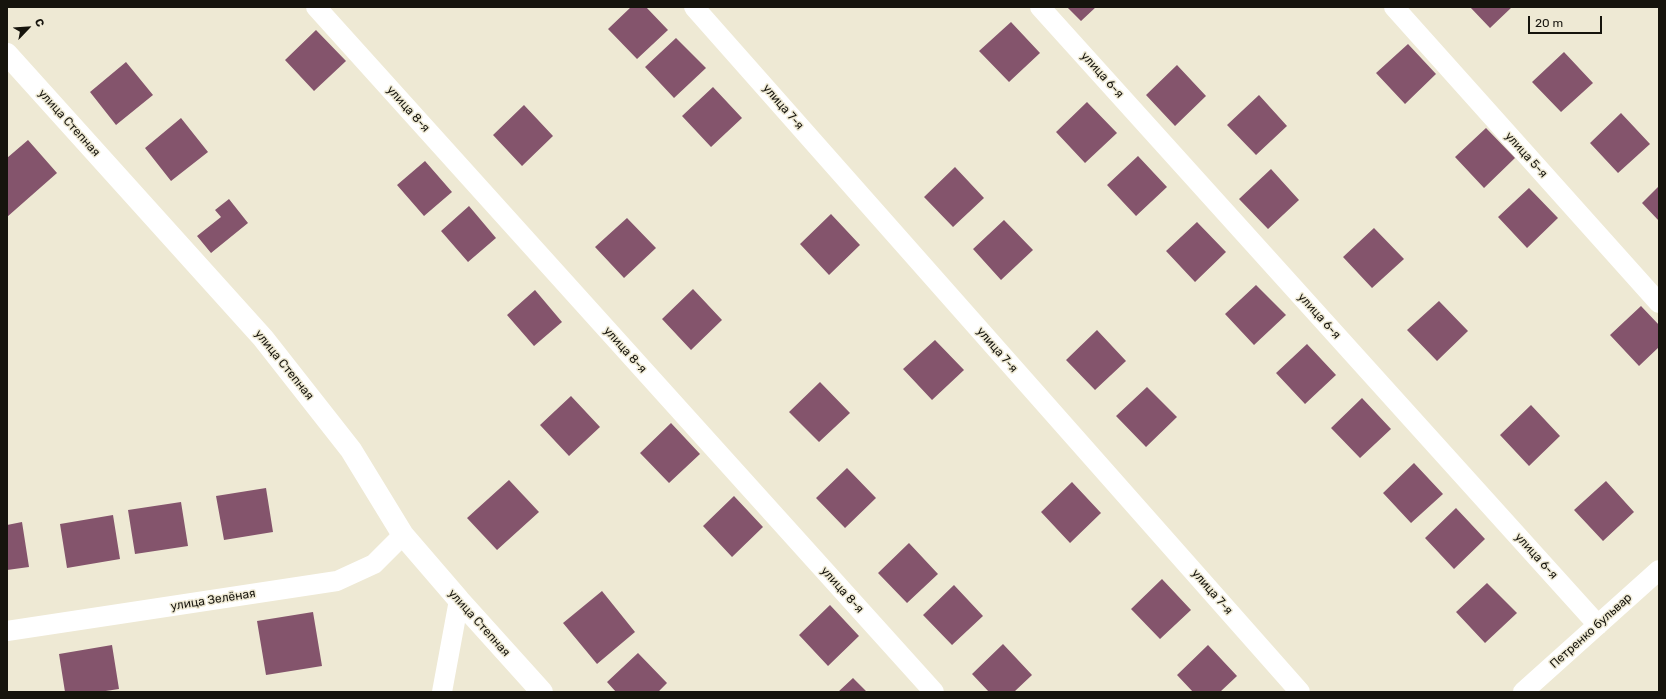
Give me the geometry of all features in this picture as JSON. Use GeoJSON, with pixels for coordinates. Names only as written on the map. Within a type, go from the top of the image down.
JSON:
{"type":"FeatureCollection","features":[{"type":"Feature","properties":{"kind":"street","name":"улица 8-я"},"geometry":{"type":"LineString","coordinates":[[316,7],[934,692]]}},
{"type":"Feature","properties":{"kind":"street","name":"улица 7-я"},"geometry":{"type":"LineString","coordinates":[[694,7],[1300,692]]}},
{"type":"Feature","properties":{"kind":"street","name":"улица 6-я"},"geometry":{"type":"LineString","coordinates":[[1040,7],[1598,625]]}},
{"type":"Feature","properties":{"kind":"street","name":"улица 5-я"},"geometry":{"type":"LineString","coordinates":[[1394,7],[1659,303]]}},
{"type":"Feature","properties":{"kind":"street","name":"улица Степная"},"geometry":{"type":"LineString","coordinates":[[7,54],[263,338],[351,450],[403,535],[542,692]]}},
{"type":"Feature","properties":{"kind":"street","name":"улица Зелёная"},"geometry":{"type":"LineString","coordinates":[[7,631],[337,581],[374,564],[403,535]]}},
{"type":"Feature","properties":{"kind":"street","name":"Петренко бульвар"},"geometry":{"type":"LineString","coordinates":[[1523,692],[1659,570]]}},
{"type":"Feature","properties":{"kind":"street"},"geometry":{"type":"LineString","coordinates":[[442,692],[459,600]]}},
{"type":"Feature","properties":{"kind":"building"},"geometry":{"type":"Polygon","coordinates":[[[631,7],[646,7],[668,30],[637,59],[608,29],[631,7]]]}},
{"type":"Feature","properties":{"kind":"building"},"geometry":{"type":"Polygon","coordinates":[[[1067,7],[1096,7],[1081,21],[1067,7]]]}},
{"type":"Feature","properties":{"kind":"building"},"geometry":{"type":"Polygon","coordinates":[[[1470,7],[1512,7],[1490,28],[1470,7]]]}},
{"type":"Feature","properties":{"kind":"building"},"geometry":{"type":"Polygon","coordinates":[[[1011,22],[1040,53],[1009,82],[979,51],[1011,22]]]}},
{"type":"Feature","properties":{"kind":"building"},"geometry":{"type":"Polygon","coordinates":[[[316,30],[346,61],[314,91],[285,60],[316,30]]]}},
{"type":"Feature","properties":{"kind":"building"},"geometry":{"type":"Polygon","coordinates":[[[676,38],[706,68],[674,98],[645,67],[676,38]]]}},
{"type":"Feature","properties":{"kind":"building"},"geometry":{"type":"Polygon","coordinates":[[[1408,44],[1436,74],[1405,104],[1376,73],[1408,44]]]}},
{"type":"Feature","properties":{"kind":"building"},"geometry":{"type":"Polygon","coordinates":[[[1564,52],[1593,83],[1561,112],[1532,82],[1564,52]]]}},
{"type":"Feature","properties":{"kind":"building"},"geometry":{"type":"Polygon","coordinates":[[[126,62],[153,95],[116,125],[90,92],[126,62]]]}},
{"type":"Feature","properties":{"kind":"building"},"geometry":{"type":"Polygon","coordinates":[[[1177,65],[1206,96],[1175,126],[1146,95],[1177,65]]]}},
{"type":"Feature","properties":{"kind":"building"},"geometry":{"type":"Polygon","coordinates":[[[713,87],[742,118],[711,147],[682,116],[713,87]]]}},
{"type":"Feature","properties":{"kind":"building"},"geometry":{"type":"Polygon","coordinates":[[[1259,95],[1287,126],[1256,155],[1227,125],[1259,95]]]}},
{"type":"Feature","properties":{"kind":"building"},"geometry":{"type":"Polygon","coordinates":[[[1087,102],[1117,133],[1085,163],[1056,132],[1087,102]]]}},
{"type":"Feature","properties":{"kind":"building"},"geometry":{"type":"Polygon","coordinates":[[[524,105],[553,136],[522,166],[493,135],[524,105]]]}},
{"type":"Feature","properties":{"kind":"building"},"geometry":{"type":"Polygon","coordinates":[[[1621,113],[1650,144],[1618,173],[1590,143],[1621,113]]]}},
{"type":"Feature","properties":{"kind":"building"},"geometry":{"type":"Polygon","coordinates":[[[181,118],[208,152],[171,181],[145,148],[181,118]]]}},
{"type":"Feature","properties":{"kind":"building"},"geometry":{"type":"Polygon","coordinates":[[[1486,128],[1515,158],[1484,188],[1455,157],[1486,128]]]}},
{"type":"Feature","properties":{"kind":"building"},"geometry":{"type":"Polygon","coordinates":[[[28,140],[57,173],[7,217],[7,158],[28,140]]]}},
{"type":"Feature","properties":{"kind":"building"},"geometry":{"type":"Polygon","coordinates":[[[1138,156],[1167,187],[1136,216],[1107,185],[1138,156]]]}},
{"type":"Feature","properties":{"kind":"building"},"geometry":{"type":"Polygon","coordinates":[[[425,161],[452,192],[424,216],[397,185],[425,161]]]}},
{"type":"Feature","properties":{"kind":"building"},"geometry":{"type":"Polygon","coordinates":[[[955,167],[984,198],[953,227],[924,197],[955,167]]]}},
{"type":"Feature","properties":{"kind":"building"},"geometry":{"type":"Polygon","coordinates":[[[1271,169],[1299,200],[1268,229],[1239,199],[1271,169]]]}},
{"type":"Feature","properties":{"kind":"building"},"geometry":{"type":"Polygon","coordinates":[[[1659,186],[1659,221],[1642,203],[1659,186]]]}},
{"type":"Feature","properties":{"kind":"building"},"geometry":{"type":"Polygon","coordinates":[[[1529,188],[1558,218],[1527,248],[1498,217],[1529,188]]]}},
{"type":"Feature","properties":{"kind":"building"},"geometry":{"type":"Polygon","coordinates":[[[229,199],[248,223],[211,253],[197,236],[221,217],[215,210],[229,199]]]}},
{"type":"Feature","properties":{"kind":"building"},"geometry":{"type":"Polygon","coordinates":[[[469,206],[496,238],[468,262],[441,231],[469,206]]]}},
{"type":"Feature","properties":{"kind":"building"},"geometry":{"type":"Polygon","coordinates":[[[831,214],[860,245],[829,275],[800,244],[831,214]]]}},
{"type":"Feature","properties":{"kind":"building"},"geometry":{"type":"Polygon","coordinates":[[[627,218],[656,248],[624,278],[595,247],[627,218]]]}},
{"type":"Feature","properties":{"kind":"building"},"geometry":{"type":"Polygon","coordinates":[[[1004,220],[1033,250],[1001,280],[973,249],[1004,220]]]}},
{"type":"Feature","properties":{"kind":"building"},"geometry":{"type":"Polygon","coordinates":[[[1197,222],[1226,252],[1195,282],[1166,251],[1197,222]]]}},
{"type":"Feature","properties":{"kind":"building"},"geometry":{"type":"Polygon","coordinates":[[[1374,228],[1404,259],[1372,288],[1343,257],[1374,228]]]}},
{"type":"Feature","properties":{"kind":"building"},"geometry":{"type":"Polygon","coordinates":[[[1256,285],[1286,315],[1254,345],[1225,314],[1256,285]]]}},
{"type":"Feature","properties":{"kind":"building"},"geometry":{"type":"Polygon","coordinates":[[[693,289],[722,320],[691,350],[662,319],[693,289]]]}},
{"type":"Feature","properties":{"kind":"building"},"geometry":{"type":"Polygon","coordinates":[[[535,290],[562,322],[534,346],[507,315],[535,290]]]}},
{"type":"Feature","properties":{"kind":"building"},"geometry":{"type":"Polygon","coordinates":[[[1439,301],[1468,331],[1437,361],[1407,330],[1439,301]]]}},
{"type":"Feature","properties":{"kind":"building"},"geometry":{"type":"Polygon","coordinates":[[[1641,306],[1659,325],[1659,347],[1639,366],[1610,335],[1641,306]]]}},
{"type":"Feature","properties":{"kind":"building"},"geometry":{"type":"Polygon","coordinates":[[[1097,330],[1126,361],[1095,390],[1066,360],[1097,330]]]}},
{"type":"Feature","properties":{"kind":"building"},"geometry":{"type":"Polygon","coordinates":[[[935,340],[964,370],[932,400],[903,369],[935,340]]]}},
{"type":"Feature","properties":{"kind":"building"},"geometry":{"type":"Polygon","coordinates":[[[1307,344],[1336,375],[1305,404],[1276,373],[1307,344]]]}},
{"type":"Feature","properties":{"kind":"building"},"geometry":{"type":"Polygon","coordinates":[[[820,382],[850,413],[819,442],[789,412],[820,382]]]}},
{"type":"Feature","properties":{"kind":"building"},"geometry":{"type":"Polygon","coordinates":[[[1147,387],[1177,417],[1146,447],[1116,416],[1147,387]]]}},
{"type":"Feature","properties":{"kind":"building"},"geometry":{"type":"Polygon","coordinates":[[[571,396],[600,427],[569,456],[540,425],[571,396]]]}},
{"type":"Feature","properties":{"kind":"building"},"geometry":{"type":"Polygon","coordinates":[[[1362,398],[1391,429],[1360,458],[1331,428],[1362,398]]]}},
{"type":"Feature","properties":{"kind":"building"},"geometry":{"type":"Polygon","coordinates":[[[1531,405],[1560,436],[1529,466],[1500,435],[1531,405]]]}},
{"type":"Feature","properties":{"kind":"building"},"geometry":{"type":"Polygon","coordinates":[[[671,423],[700,454],[669,483],[640,453],[671,423]]]}},
{"type":"Feature","properties":{"kind":"building"},"geometry":{"type":"Polygon","coordinates":[[[1414,463],[1443,494],[1411,523],[1383,493],[1414,463]]]}},
{"type":"Feature","properties":{"kind":"building"},"geometry":{"type":"Polygon","coordinates":[[[847,468],[876,498],[845,528],[816,498],[847,468]]]}},
{"type":"Feature","properties":{"kind":"building"},"geometry":{"type":"Polygon","coordinates":[[[509,480],[539,512],[497,550],[467,518],[509,480]]]}},
{"type":"Feature","properties":{"kind":"building"},"geometry":{"type":"Polygon","coordinates":[[[1606,481],[1634,512],[1603,541],[1574,510],[1606,481]]]}},
{"type":"Feature","properties":{"kind":"building"},"geometry":{"type":"Polygon","coordinates":[[[1072,482],[1101,513],[1070,543],[1041,512],[1072,482]]]}},
{"type":"Feature","properties":{"kind":"building"},"geometry":{"type":"Polygon","coordinates":[[[266,488],[273,532],[224,540],[216,496],[266,488]]]}},
{"type":"Feature","properties":{"kind":"building"},"geometry":{"type":"Polygon","coordinates":[[[734,496],[763,527],[732,557],[703,526],[734,496]]]}},
{"type":"Feature","properties":{"kind":"building"},"geometry":{"type":"Polygon","coordinates":[[[181,502],[188,546],[135,554],[128,510],[181,502]]]}},
{"type":"Feature","properties":{"kind":"building"},"geometry":{"type":"Polygon","coordinates":[[[1456,508],[1485,539],[1454,569],[1425,538],[1456,508]]]}},
{"type":"Feature","properties":{"kind":"building"},"geometry":{"type":"Polygon","coordinates":[[[113,515],[120,559],[67,568],[60,524],[113,515]]]}},
{"type":"Feature","properties":{"kind":"building"},"geometry":{"type":"Polygon","coordinates":[[[22,522],[29,567],[7,570],[7,525],[22,522]]]}},
{"type":"Feature","properties":{"kind":"building"},"geometry":{"type":"Polygon","coordinates":[[[909,543],[938,574],[907,603],[878,573],[909,543]]]}},
{"type":"Feature","properties":{"kind":"building"},"geometry":{"type":"Polygon","coordinates":[[[1162,579],[1191,610],[1160,639],[1131,609],[1162,579]]]}},
{"type":"Feature","properties":{"kind":"building"},"geometry":{"type":"Polygon","coordinates":[[[1487,583],[1517,613],[1485,643],[1456,612],[1487,583]]]}},
{"type":"Feature","properties":{"kind":"building"},"geometry":{"type":"Polygon","coordinates":[[[954,585],[983,616],[952,645],[923,615],[954,585]]]}},
{"type":"Feature","properties":{"kind":"building"},"geometry":{"type":"Polygon","coordinates":[[[602,591],[635,632],[597,664],[563,623],[602,591]]]}},
{"type":"Feature","properties":{"kind":"building"},"geometry":{"type":"Polygon","coordinates":[[[830,605],[859,636],[828,666],[799,635],[830,605]]]}},
{"type":"Feature","properties":{"kind":"building"},"geometry":{"type":"Polygon","coordinates":[[[313,612],[322,666],[266,675],[257,621],[313,612]]]}},
{"type":"Feature","properties":{"kind":"building"},"geometry":{"type":"Polygon","coordinates":[[[1003,644],[1032,675],[1014,692],[989,692],[972,674],[1003,644]]]}},
{"type":"Feature","properties":{"kind":"building"},"geometry":{"type":"Polygon","coordinates":[[[112,645],[119,689],[99,692],[65,692],[59,654],[112,645]]]}},
{"type":"Feature","properties":{"kind":"building"},"geometry":{"type":"Polygon","coordinates":[[[1208,645],[1237,676],[1220,692],[1193,692],[1177,675],[1208,645]]]}},
{"type":"Feature","properties":{"kind":"building"},"geometry":{"type":"Polygon","coordinates":[[[638,653],[667,683],[658,692],[616,692],[607,682],[638,653]]]}},
{"type":"Feature","properties":{"kind":"building"},"geometry":{"type":"Polygon","coordinates":[[[853,678],[867,692],[838,692],[853,678]]]}}]}
